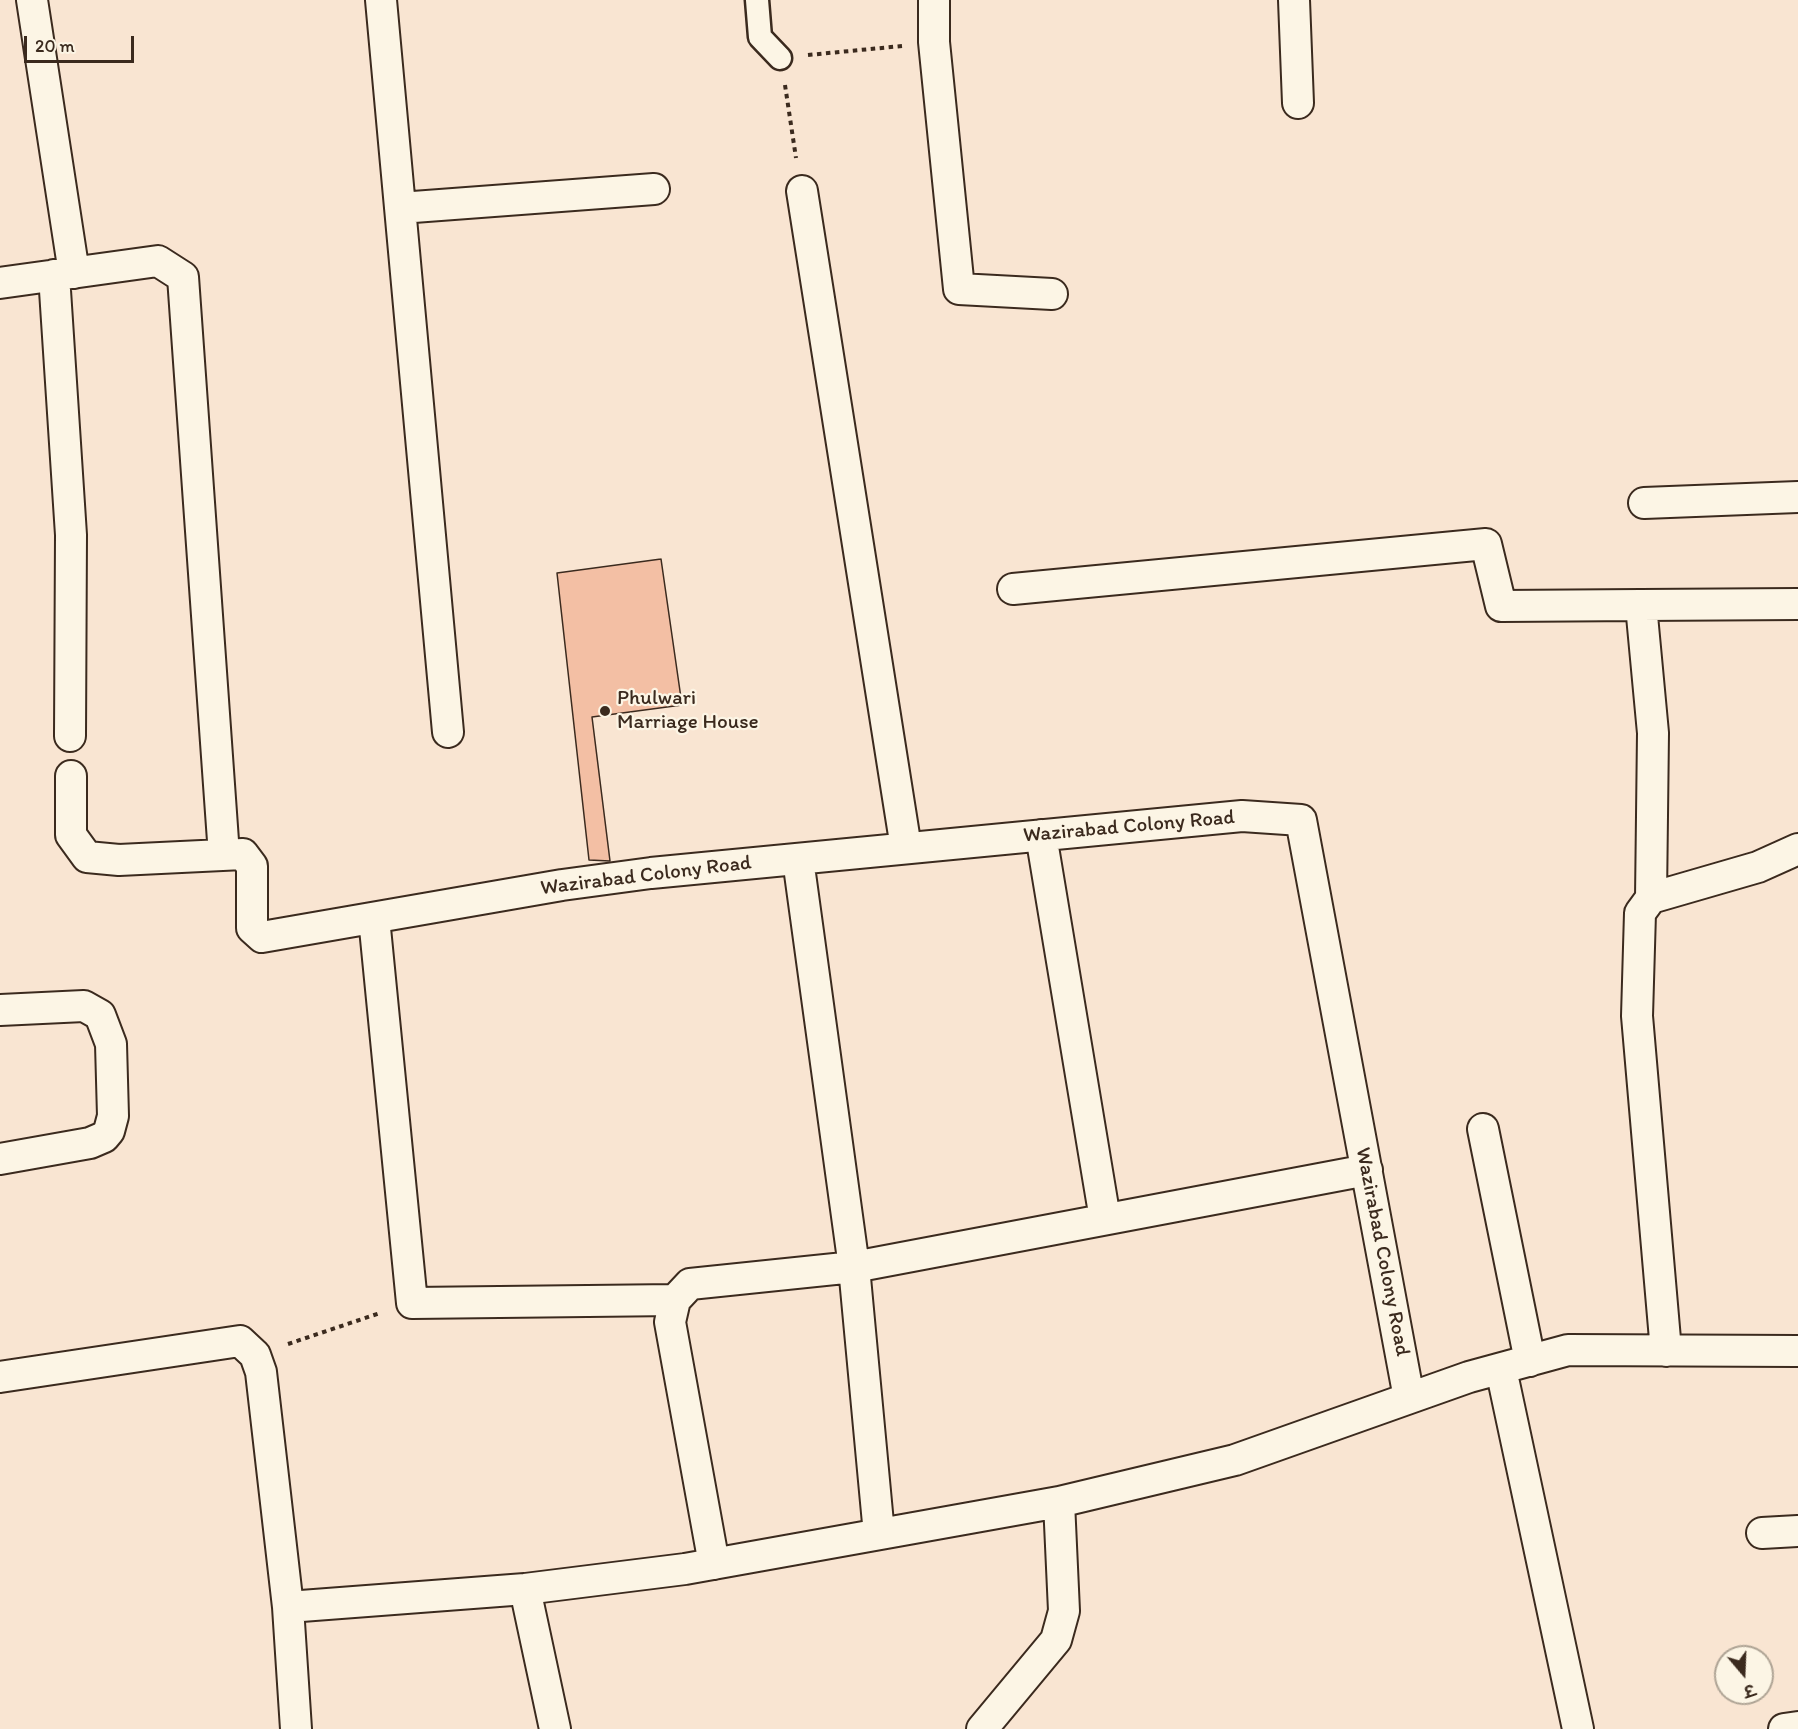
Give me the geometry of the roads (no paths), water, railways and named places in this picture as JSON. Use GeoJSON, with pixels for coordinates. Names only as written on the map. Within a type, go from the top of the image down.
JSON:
{"type":"FeatureCollection","features":[{"type":"Feature","properties":{"kind":"street"},"geometry":{"type":"LineString","coordinates":[[32,0],[64,274],[71,535],[70,736]]}},
{"type":"Feature","properties":{"kind":"street"},"geometry":{"type":"LineString","coordinates":[[381,0],[448,732]]}},
{"type":"Feature","properties":{"kind":"street"},"geometry":{"type":"LineString","coordinates":[[757,0],[760,37],[780,58]]}},
{"type":"Feature","properties":{"kind":"street"},"geometry":{"type":"LineString","coordinates":[[934,0],[934,42],[960,289],[1052,294]]}},
{"type":"Feature","properties":{"kind":"street"},"geometry":{"type":"LineString","coordinates":[[1294,0],[1298,103]]}},
{"type":"Feature","properties":{"kind":"street"},"geometry":{"type":"LineString","coordinates":[[400,208],[654,189]]}},
{"type":"Feature","properties":{"kind":"street"},"geometry":{"type":"LineString","coordinates":[[802,191],[906,848]]}},
{"type":"Feature","properties":{"kind":"street"},"geometry":{"type":"LineString","coordinates":[[0,283],[158,261],[183,277],[224,855],[119,860],[87,857],[71,835],[71,776]]}},
{"type":"Feature","properties":{"kind":"street"},"geometry":{"type":"LineString","coordinates":[[1644,503],[1798,497]]}},
{"type":"Feature","properties":{"kind":"street"},"geometry":{"type":"LineString","coordinates":[[1013,589],[1486,544],[1501,606],[1798,604]]}},
{"type":"Feature","properties":{"kind":"street"},"geometry":{"type":"LineString","coordinates":[[1641,605],[1653,733],[1651,898],[1640,913],[1637,1016],[1666,1351]]}},
{"type":"Feature","properties":{"kind":"street","name":"Wazirabad Colony Road"},"geometry":{"type":"LineString","coordinates":[[224,855],[243,854],[252,866],[252,928],[262,937],[562,885],[651,873],[1242,816],[1301,820],[1409,1398]]}},
{"type":"Feature","properties":{"kind":"street"},"geometry":{"type":"LineString","coordinates":[[1041,835],[1105,1220]]}},
{"type":"Feature","properties":{"kind":"street"},"geometry":{"type":"LineString","coordinates":[[1651,898],[1758,867],[1798,849]]}},
{"type":"Feature","properties":{"kind":"street"},"geometry":{"type":"LineString","coordinates":[[798,858],[854,1267],[879,1534]]}},
{"type":"Feature","properties":{"kind":"street"},"geometry":{"type":"LineString","coordinates":[[374,918],[412,1302],[675,1300]]}},
{"type":"Feature","properties":{"kind":"street"},"geometry":{"type":"LineString","coordinates":[[0,1010],[84,1006],[100,1015],[111,1044],[113,1116],[109,1131],[104,1137],[90,1143],[0,1159]]}},
{"type":"Feature","properties":{"kind":"street"},"geometry":{"type":"LineString","coordinates":[[1483,1130],[1530,1360]]}},
{"type":"Feature","properties":{"kind":"street"},"geometry":{"type":"LineString","coordinates":[[714,1564],[670,1322],[675,1300],[690,1284],[854,1267],[1367,1170]]}},
{"type":"Feature","properties":{"kind":"street"},"geometry":{"type":"LineString","coordinates":[[0,1377],[240,1341],[255,1355],[261,1372],[288,1607],[296,1729]]}},
{"type":"Feature","properties":{"kind":"street"},"geometry":{"type":"LineString","coordinates":[[288,1607],[525,1589],[685,1569],[1059,1502],[1235,1460],[1469,1377],[1568,1350],[1798,1351]]}},
{"type":"Feature","properties":{"kind":"street"},"geometry":{"type":"LineString","coordinates":[[1501,1369],[1578,1729]]}},
{"type":"Feature","properties":{"kind":"street"},"geometry":{"type":"LineString","coordinates":[[982,1729],[1056,1640],[1064,1611],[1059,1502]]}},
{"type":"Feature","properties":{"kind":"street"},"geometry":{"type":"LineString","coordinates":[[1762,1533],[1798,1531]]}},
{"type":"Feature","properties":{"kind":"street"},"geometry":{"type":"LineString","coordinates":[[525,1589],[555,1729]]}},
{"type":"Feature","properties":{"kind":"street"},"geometry":{"type":"LineString","coordinates":[[1784,1729],[1798,1727]]}},
{"type":"Feature","properties":{"kind":"place","name":"Phulwari Marriage House"},"geometry":{"type":"Point","coordinates":[605,711]}}]}
